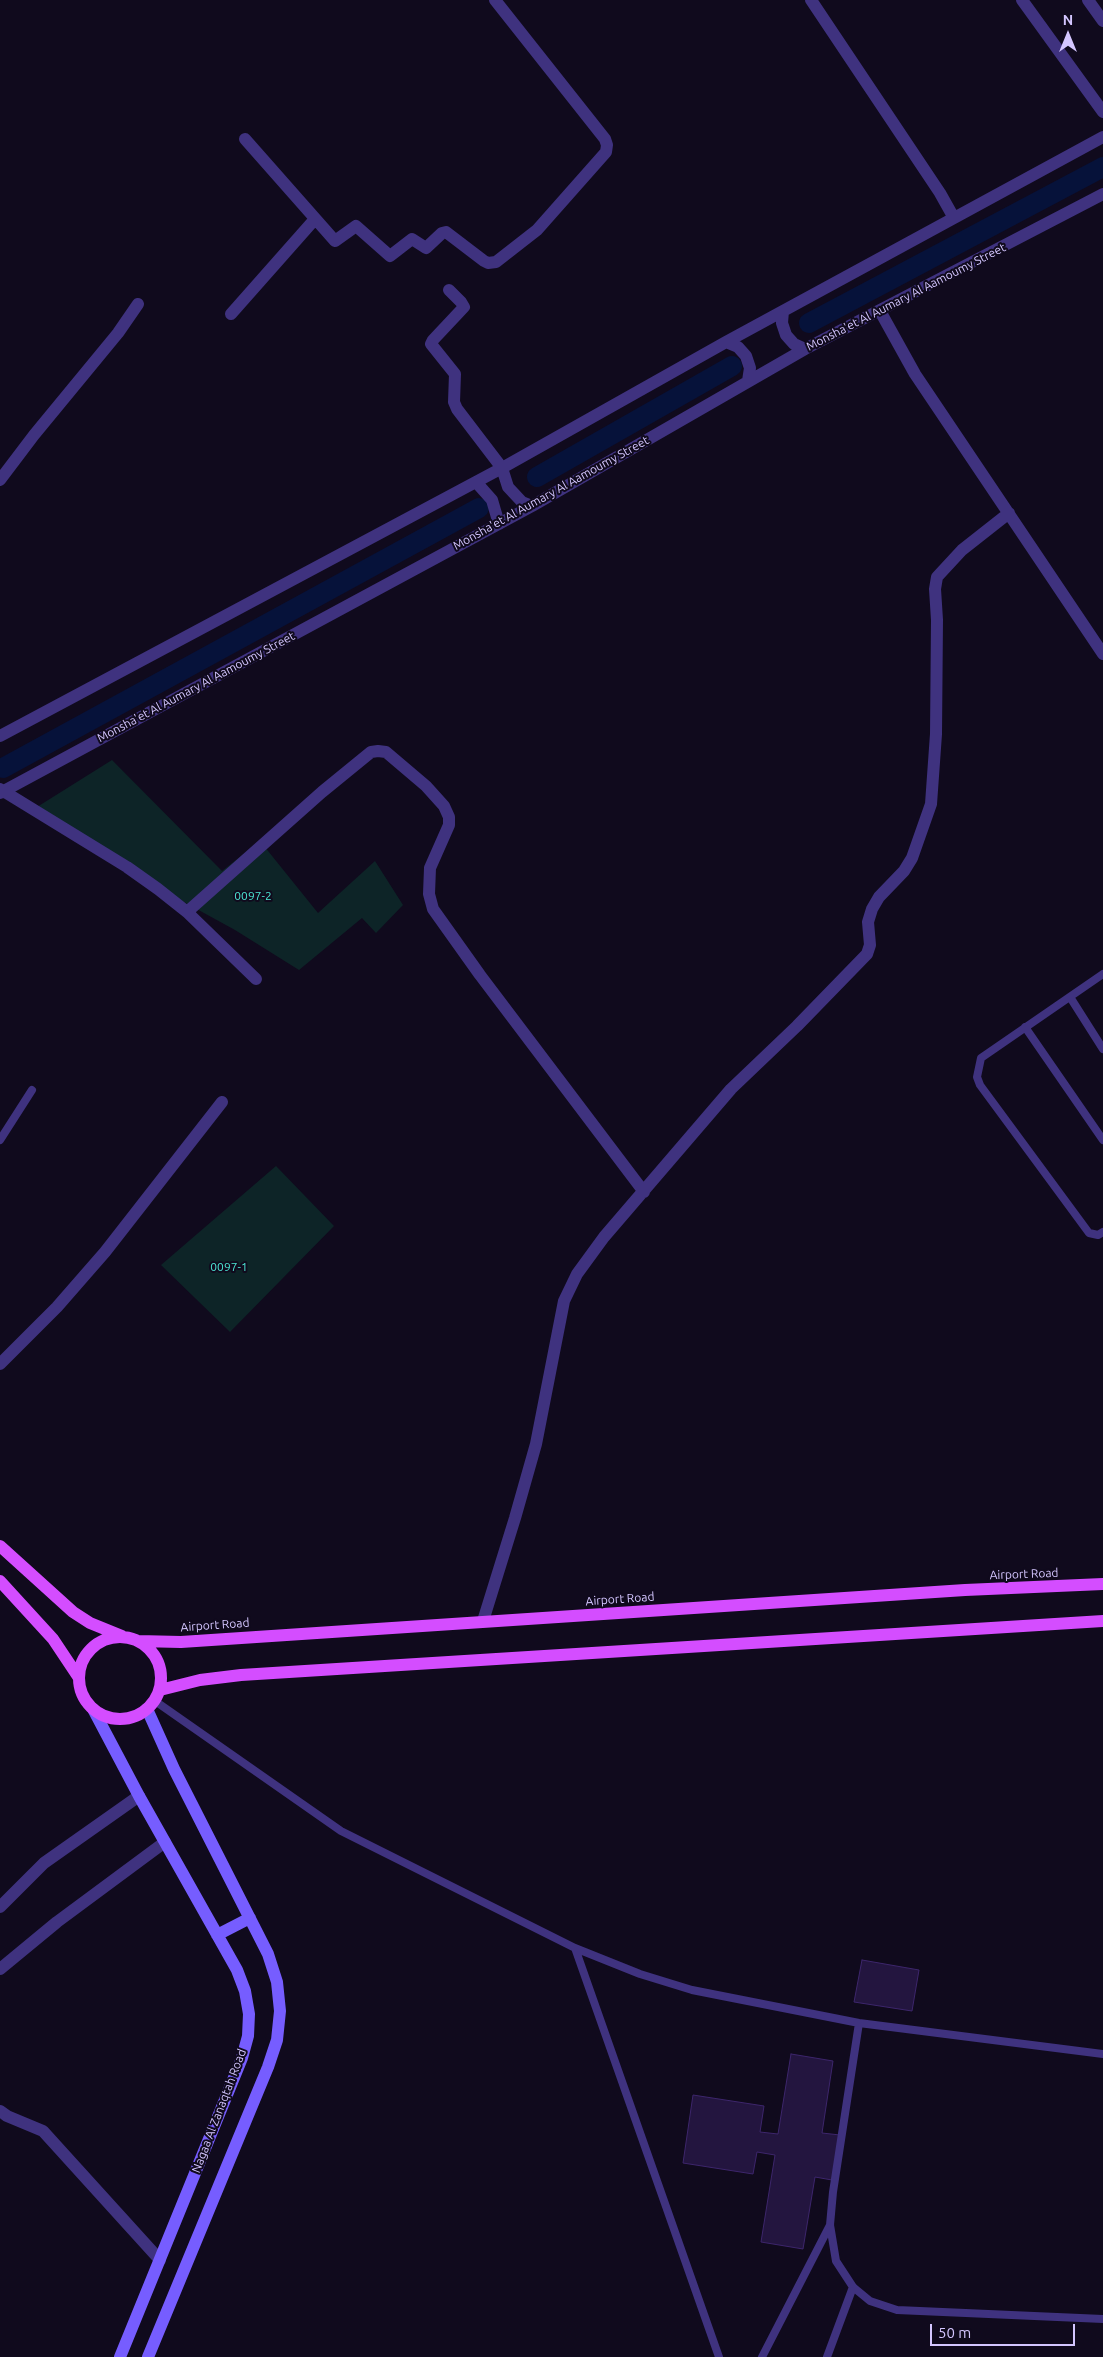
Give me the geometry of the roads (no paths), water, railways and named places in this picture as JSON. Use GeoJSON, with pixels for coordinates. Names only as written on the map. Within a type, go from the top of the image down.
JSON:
{"type":"FeatureCollection","features":[{"type":"Feature","properties":{"kind":"main road","name":"Airport Road"},"geometry":{"type":"LineString","coordinates":[[0,1546],[73,1612],[108,1632],[132,1640],[181,1642],[965,1590],[1103,1584]]}},
{"type":"Feature","properties":{"kind":"main road"},"geometry":{"type":"LineString","coordinates":[[0,1581],[53,1638],[79,1678]]}},
{"type":"Feature","properties":{"kind":"main road"},"geometry":{"type":"LineString","coordinates":[[154,1700],[160,1667],[148,1648],[132,1640],[109,1640],[94,1647],[81,1667],[79,1678],[81,1690],[86,1700],[93,1709],[103,1716],[114,1719],[137,1716],[154,1700],[200,1680],[241,1675],[1103,1621]]}},
{"type":"Feature","properties":{"kind":"street"},"geometry":{"type":"LineString","coordinates":[[245,138],[335,241],[356,226],[388,256],[412,239],[426,248],[442,233],[446,232],[484,261],[492,263],[537,230],[606,152],[606,138],[495,0]]}},
{"type":"Feature","properties":{"kind":"street"},"geometry":{"type":"LineString","coordinates":[[811,0],[940,193],[954,218]]}},
{"type":"Feature","properties":{"kind":"street"},"geometry":{"type":"LineString","coordinates":[[1022,0],[1103,112]]}},
{"type":"Feature","properties":{"kind":"street"},"geometry":{"type":"LineString","coordinates":[[1088,0],[1103,21]]}},
{"type":"Feature","properties":{"kind":"street"},"geometry":{"type":"LineString","coordinates":[[0,736],[502,468],[782,311],[1103,137]]}},
{"type":"Feature","properties":{"kind":"street","name":"Monsha'et Al Aumary Al Aamoumy Street"},"geometry":{"type":"LineString","coordinates":[[1,791],[532,506],[805,349],[1103,194]]}},
{"type":"Feature","properties":{"kind":"street"},"geometry":{"type":"LineString","coordinates":[[231,314],[315,219]]}},
{"type":"Feature","properties":{"kind":"street"},"geometry":{"type":"LineString","coordinates":[[449,290],[461,302],[464,308],[431,344],[455,374],[454,402],[457,409],[502,468],[508,487],[522,502],[532,506]]}},
{"type":"Feature","properties":{"kind":"street"},"geometry":{"type":"LineString","coordinates":[[0,480],[118,333],[138,304]]}},
{"type":"Feature","properties":{"kind":"street"},"geometry":{"type":"LineString","coordinates":[[782,311],[782,323],[786,335],[794,344],[805,349]]}},
{"type":"Feature","properties":{"kind":"street"},"geometry":{"type":"LineString","coordinates":[[880,311],[915,374],[1103,654]]}},
{"type":"Feature","properties":{"kind":"street"},"geometry":{"type":"LineString","coordinates":[[726,342],[738,347],[746,356],[750,368],[748,381]]}},
{"type":"Feature","properties":{"kind":"street"},"geometry":{"type":"LineString","coordinates":[[476,482],[492,500],[498,524]]}},
{"type":"Feature","properties":{"kind":"street"},"geometry":{"type":"LineString","coordinates":[[483,1622],[516,1518],[536,1444],[564,1301],[577,1274],[604,1237],[731,1089],[797,1026],[867,954],[870,945],[868,922],[872,910],[879,897],[904,872],[912,858],[931,804],[936,734],[937,620],[935,589],[937,577],[962,550],[1009,512]]}},
{"type":"Feature","properties":{"kind":"street"},"geometry":{"type":"LineString","coordinates":[[187,912],[370,752],[378,750],[386,752],[426,786],[444,806],[448,817],[449,825],[430,868],[429,894],[433,908],[480,975],[644,1192]]}},
{"type":"Feature","properties":{"kind":"street"},"geometry":{"type":"LineString","coordinates":[[1,791],[126,867],[187,912],[256,979]]}},
{"type":"Feature","properties":{"kind":"street"},"geometry":{"type":"LineString","coordinates":[[0,1364],[57,1307],[99,1259],[222,1102]]}},
{"type":"Feature","properties":{"kind":"street"},"geometry":{"type":"LineString","coordinates":[[148,2357],[264,2076],[277,2040],[280,2011],[277,1982],[268,1954],[174,1769],[154,1700]]}},
{"type":"Feature","properties":{"kind":"street","name":"Nagaa Al Zanaqtah Road"},"geometry":{"type":"LineString","coordinates":[[93,1709],[139,1796],[237,1970],[245,1991],[249,2014],[248,2036],[242,2058],[120,2357]]}},
{"type":"Feature","properties":{"kind":"street"},"geometry":{"type":"LineString","coordinates":[[0,1907],[44,1863],[139,1796]]}},
{"type":"Feature","properties":{"kind":"street"},"geometry":{"type":"LineString","coordinates":[[0,1969],[65,1916],[165,1842]]}},
{"type":"Feature","properties":{"kind":"street"},"geometry":{"type":"LineString","coordinates":[[216,1934],[250,1918]]}},
{"type":"Feature","properties":{"kind":"street"},"geometry":{"type":"LineString","coordinates":[[0,2111],[7,2116],[43,2131],[160,2260]]}},
{"type":"Feature","properties":{"kind":"lane"},"geometry":{"type":"LineString","coordinates":[[1103,974],[981,1058],[976,1077],[1081,1224],[1089,1233],[1098,1235],[1103,1232]]}},
{"type":"Feature","properties":{"kind":"lane"},"geometry":{"type":"LineString","coordinates":[[1070,997],[1103,1049]]}},
{"type":"Feature","properties":{"kind":"lane"},"geometry":{"type":"LineString","coordinates":[[1025,1027],[1103,1140]]}},
{"type":"Feature","properties":{"kind":"lane"},"geometry":{"type":"LineString","coordinates":[[0,1140],[32,1090]]}},
{"type":"Feature","properties":{"kind":"lane"},"geometry":{"type":"LineString","coordinates":[[154,1700],[341,1831],[575,1948],[640,1974],[692,1990],[859,2023],[1103,2054]]}},
{"type":"Feature","properties":{"kind":"lane"},"geometry":{"type":"LineString","coordinates":[[575,1948],[719,2357]]}},
{"type":"Feature","properties":{"kind":"lane"},"geometry":{"type":"LineString","coordinates":[[859,2023],[833,2192],[830,2225],[836,2261],[853,2287],[870,2300],[897,2310],[1103,2318]]}},
{"type":"Feature","properties":{"kind":"lane"},"geometry":{"type":"LineString","coordinates":[[762,2357],[830,2225]]}},
{"type":"Feature","properties":{"kind":"lane"},"geometry":{"type":"LineString","coordinates":[[827,2357],[853,2287]]}},
{"type":"Feature","properties":{"kind":"waterway"},"geometry":{"type":"LineString","coordinates":[[809,323],[1103,167]]}},
{"type":"Feature","properties":{"kind":"waterway"},"geometry":{"type":"LineString","coordinates":[[537,477],[732,366]]}},
{"type":"Feature","properties":{"kind":"waterway"},"geometry":{"type":"LineString","coordinates":[[3,768],[479,508]]}},
{"type":"Feature","properties":{"kind":"park label","name":"0097-2"},"geometry":{"type":"Point","coordinates":[253,896]}},
{"type":"Feature","properties":{"kind":"park label","name":"0097-1"},"geometry":{"type":"Point","coordinates":[229,1267]}}]}
